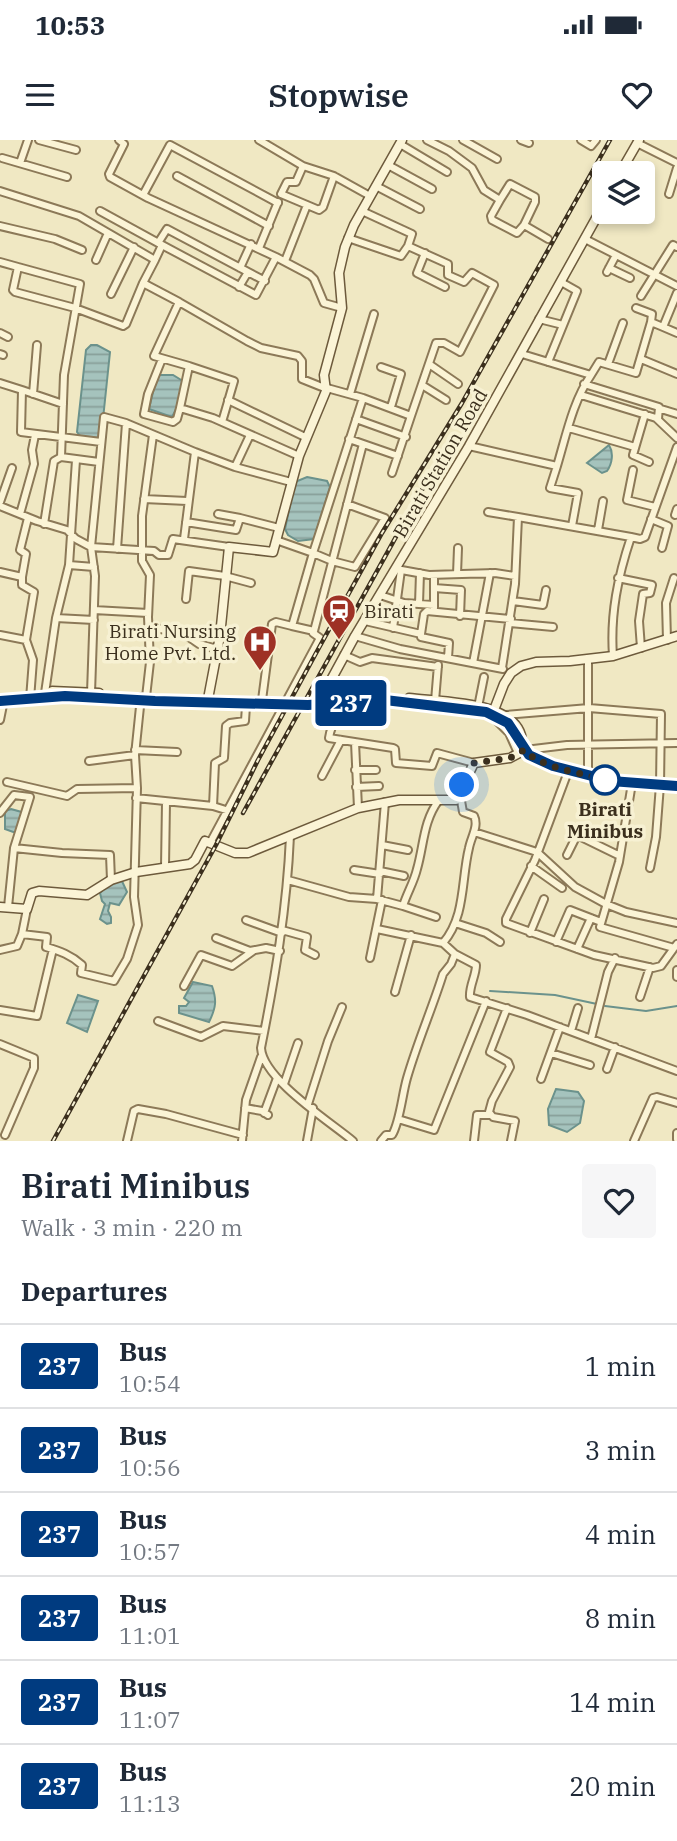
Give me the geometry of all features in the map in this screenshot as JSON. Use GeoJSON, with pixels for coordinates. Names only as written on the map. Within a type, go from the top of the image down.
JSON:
{"type":"FeatureCollection","features":[{"type":"Feature","properties":{"kind":"main road"},"geometry":{"type":"LineString","coordinates":[[2,701],[39,696],[308,705],[391,700],[489,713],[508,723],[520,746],[534,758],[611,781],[677,786]]}},
{"type":"Feature","properties":{"kind":"street"},"geometry":{"type":"LineString","coordinates":[[20,163],[28,140]]}},
{"type":"Feature","properties":{"kind":"street"},"geometry":{"type":"LineString","coordinates":[[39,140],[76,150]]}},
{"type":"Feature","properties":{"kind":"street"},"geometry":{"type":"LineString","coordinates":[[120,140],[124,146],[109,175],[143,195],[285,261],[314,279],[324,303],[342,308]]}},
{"type":"Feature","properties":{"kind":"street"},"geometry":{"type":"LineString","coordinates":[[258,140],[303,166],[334,176],[370,196]]}},
{"type":"Feature","properties":{"kind":"street"},"geometry":{"type":"LineString","coordinates":[[427,140],[449,151],[472,168],[481,188],[500,200]]}},
{"type":"Feature","properties":{"kind":"street"},"geometry":{"type":"LineString","coordinates":[[463,140],[497,159]]}},
{"type":"Feature","properties":{"kind":"street"},"geometry":{"type":"LineString","coordinates":[[521,140],[529,143]]}},
{"type":"Feature","properties":{"kind":"street"},"geometry":{"type":"LineString","coordinates":[[581,140],[593,146],[596,140]]}},
{"type":"Feature","properties":{"kind":"street"},"geometry":{"type":"LineString","coordinates":[[627,161],[638,141],[677,166],[669,194]]}},
{"type":"Feature","properties":{"kind":"street"},"geometry":{"type":"LineString","coordinates":[[12,468],[0,504],[44,524],[64,528],[91,547],[154,551],[159,555],[169,555],[172,539],[184,539],[271,554],[305,437],[327,389],[324,375],[342,308],[339,273],[348,238],[401,142],[447,172]]}},
{"type":"Feature","properties":{"kind":"street"},"geometry":{"type":"LineString","coordinates":[[143,195],[170,145],[278,203]]}},
{"type":"Feature","properties":{"kind":"street"},"geometry":{"type":"LineString","coordinates":[[0,169],[1,158],[67,177]]}},
{"type":"Feature","properties":{"kind":"street"},"geometry":{"type":"LineString","coordinates":[[388,165],[432,190]]}},
{"type":"Feature","properties":{"kind":"street"},"geometry":{"type":"LineString","coordinates":[[259,248],[287,181],[296,182],[303,166]]}},
{"type":"Feature","properties":{"kind":"street"},"geometry":{"type":"LineString","coordinates":[[177,176],[269,226]]}},
{"type":"Feature","properties":{"kind":"street"},"geometry":{"type":"LineString","coordinates":[[281,194],[322,209],[334,176]]}},
{"type":"Feature","properties":{"kind":"street"},"geometry":{"type":"LineString","coordinates":[[510,184],[535,197],[524,225],[517,233],[491,219],[510,184]]}},
{"type":"Feature","properties":{"kind":"street"},"geometry":{"type":"LineString","coordinates":[[376,186],[420,209]]}},
{"type":"Feature","properties":{"kind":"street"},"geometry":{"type":"LineString","coordinates":[[0,191],[79,216],[155,260]]}},
{"type":"Feature","properties":{"kind":"street"},"geometry":{"type":"LineString","coordinates":[[285,261],[307,205]]}},
{"type":"Feature","properties":{"kind":"street"},"geometry":{"type":"LineString","coordinates":[[100,211],[256,295],[276,257]]}},
{"type":"Feature","properties":{"kind":"street"},"geometry":{"type":"LineString","coordinates":[[348,238],[401,256],[408,246],[413,236],[410,233],[362,211]]}},
{"type":"Feature","properties":{"kind":"street","name":"Birati Station Road"},"geometry":{"type":"LineString","coordinates":[[319,702],[355,636],[470,446],[593,224]]}},
{"type":"Feature","properties":{"kind":"street"},"geometry":{"type":"LineString","coordinates":[[524,225],[548,239]]}},
{"type":"Feature","properties":{"kind":"street"},"geometry":{"type":"LineString","coordinates":[[0,226],[82,250]]}},
{"type":"Feature","properties":{"kind":"street"},"geometry":{"type":"LineString","coordinates":[[18,267],[14,291],[124,326],[155,260],[165,230],[170,230],[265,281]]}},
{"type":"Feature","properties":{"kind":"street"},"geometry":{"type":"LineString","coordinates":[[96,260],[108,233]]}},
{"type":"Feature","properties":{"kind":"street"},"geometry":{"type":"LineString","coordinates":[[641,296],[675,246],[677,237]]}},
{"type":"Feature","properties":{"kind":"street"},"geometry":{"type":"LineString","coordinates":[[585,239],[677,286]]}},
{"type":"Feature","properties":{"kind":"street"},"geometry":{"type":"LineString","coordinates":[[240,268],[251,244]]}},
{"type":"Feature","properties":{"kind":"street"},"geometry":{"type":"LineString","coordinates":[[391,473],[406,437],[436,342],[444,343],[457,352],[461,351],[494,285],[472,273],[464,282],[447,274],[448,264],[408,246]]}},
{"type":"Feature","properties":{"kind":"street"},"geometry":{"type":"LineString","coordinates":[[111,294],[134,247]]}},
{"type":"Feature","properties":{"kind":"street"},"geometry":{"type":"LineString","coordinates":[[425,253],[417,273],[445,287]]}},
{"type":"Feature","properties":{"kind":"street"},"geometry":{"type":"LineString","coordinates":[[616,255],[608,270],[630,278]]}},
{"type":"Feature","properties":{"kind":"street"},"geometry":{"type":"LineString","coordinates":[[0,262],[79,283],[64,375],[61,457]]}},
{"type":"Feature","properties":{"kind":"street"},"geometry":{"type":"LineString","coordinates":[[239,286],[248,272]]}},
{"type":"Feature","properties":{"kind":"street"},"geometry":{"type":"LineString","coordinates":[[548,362],[578,291],[561,282]]}},
{"type":"Feature","properties":{"kind":"street"},"geometry":{"type":"LineString","coordinates":[[143,283],[261,348],[298,356],[302,361],[302,379],[411,416]]}},
{"type":"Feature","properties":{"kind":"street"},"geometry":{"type":"LineString","coordinates":[[663,327],[677,293]]}},
{"type":"Feature","properties":{"kind":"street"},"geometry":{"type":"LineString","coordinates":[[179,302],[154,355],[234,381],[222,422]]}},
{"type":"Feature","properties":{"kind":"street"},"geometry":{"type":"LineString","coordinates":[[572,526],[578,493],[550,488],[584,384],[599,362],[636,373],[652,314],[636,308]]}},
{"type":"Feature","properties":{"kind":"street"},"geometry":{"type":"LineString","coordinates":[[350,394],[374,314]]}},
{"type":"Feature","properties":{"kind":"street"},"geometry":{"type":"LineString","coordinates":[[539,319],[563,325]]}},
{"type":"Feature","properties":{"kind":"street"},"geometry":{"type":"LineString","coordinates":[[651,322],[677,333]]}},
{"type":"Feature","properties":{"kind":"street"},"geometry":{"type":"LineString","coordinates":[[608,364],[623,323]]}},
{"type":"Feature","properties":{"kind":"street"},"geometry":{"type":"LineString","coordinates":[[0,334],[8,337]]}},
{"type":"Feature","properties":{"kind":"street"},"geometry":{"type":"LineString","coordinates":[[33,394],[37,345]]}},
{"type":"Feature","properties":{"kind":"street"},"geometry":{"type":"LineString","coordinates":[[522,354],[591,376]]}},
{"type":"Feature","properties":{"kind":"street"},"geometry":{"type":"LineString","coordinates":[[117,549],[135,419],[162,359]]}},
{"type":"Feature","properties":{"kind":"street"},"geometry":{"type":"LineString","coordinates":[[641,359],[677,374]]}},
{"type":"Feature","properties":{"kind":"street"},"geometry":{"type":"LineString","coordinates":[[429,364],[458,384]]}},
{"type":"Feature","properties":{"kind":"street"},"geometry":{"type":"LineString","coordinates":[[91,692],[94,567],[91,547],[104,417],[173,422],[177,419],[189,366]]}},
{"type":"Feature","properties":{"kind":"street"},"geometry":{"type":"LineString","coordinates":[[381,367],[401,374],[391,407]]}},
{"type":"Feature","properties":{"kind":"street"},"geometry":{"type":"LineString","coordinates":[[0,383],[63,404]]}},
{"type":"Feature","properties":{"kind":"street"},"geometry":{"type":"LineString","coordinates":[[584,384],[677,414]]}},
{"type":"Feature","properties":{"kind":"street"},"geometry":{"type":"LineString","coordinates":[[422,385],[446,400]]}},
{"type":"Feature","properties":{"kind":"street"},"geometry":{"type":"LineString","coordinates":[[22,390],[21,431],[101,442]]}},
{"type":"Feature","properties":{"kind":"street"},"geometry":{"type":"LineString","coordinates":[[581,395],[658,419],[677,438]]}},
{"type":"Feature","properties":{"kind":"street"},"geometry":{"type":"LineString","coordinates":[[292,626],[363,398]]}},
{"type":"Feature","properties":{"kind":"street"},"geometry":{"type":"LineString","coordinates":[[228,400],[305,437]]}},
{"type":"Feature","properties":{"kind":"street"},"geometry":{"type":"LineString","coordinates":[[180,408],[222,422],[299,456]]}},
{"type":"Feature","properties":{"kind":"street"},"geometry":{"type":"LineString","coordinates":[[658,419],[660,409]]}},
{"type":"Feature","properties":{"kind":"street"},"geometry":{"type":"LineString","coordinates":[[645,414],[634,456],[649,462]]}},
{"type":"Feature","properties":{"kind":"street"},"geometry":{"type":"LineString","coordinates":[[135,419],[153,435],[195,452],[291,482]]}},
{"type":"Feature","properties":{"kind":"street"},"geometry":{"type":"LineString","coordinates":[[356,419],[406,437]]}},
{"type":"Feature","properties":{"kind":"street"},"geometry":{"type":"LineString","coordinates":[[569,428],[635,447]]}},
{"type":"Feature","properties":{"kind":"street"},"geometry":{"type":"LineString","coordinates":[[20,514],[34,464],[32,450],[35,435]]}},
{"type":"Feature","properties":{"kind":"street"},"geometry":{"type":"LineString","coordinates":[[22,934],[47,937],[46,947],[77,960],[82,965],[81,973],[114,981],[127,959],[138,925],[134,897],[137,788],[135,752],[150,662],[150,575],[143,563],[142,551],[144,499],[153,435]]}},
{"type":"Feature","properties":{"kind":"street"},"geometry":{"type":"LineString","coordinates":[[236,467],[250,435]]}},
{"type":"Feature","properties":{"kind":"street"},"geometry":{"type":"LineString","coordinates":[[349,439],[398,456]]}},
{"type":"Feature","properties":{"kind":"street"},"geometry":{"type":"LineString","coordinates":[[313,633],[363,444]]}},
{"type":"Feature","properties":{"kind":"street"},"geometry":{"type":"LineString","coordinates":[[470,446],[557,466]]}},
{"type":"Feature","properties":{"kind":"street"},"geometry":{"type":"LineString","coordinates":[[488,512],[640,539],[645,537],[677,447]]}},
{"type":"Feature","properties":{"kind":"street"},"geometry":{"type":"LineString","coordinates":[[184,539],[195,452]]}},
{"type":"Feature","properties":{"kind":"street"},"geometry":{"type":"LineString","coordinates":[[44,524],[54,461],[61,457],[99,462]]}},
{"type":"Feature","properties":{"kind":"street"},"geometry":{"type":"LineString","coordinates":[[39,696],[69,565],[76,460]]}},
{"type":"Feature","properties":{"kind":"street"},"geometry":{"type":"LineString","coordinates":[[633,470],[627,500],[655,507]]}},
{"type":"Feature","properties":{"kind":"street"},"geometry":{"type":"LineString","coordinates":[[144,499],[187,501]]}},
{"type":"Feature","properties":{"kind":"street"},"geometry":{"type":"LineString","coordinates":[[598,530],[603,501]]}},
{"type":"Feature","properties":{"kind":"street"},"geometry":{"type":"LineString","coordinates":[[276,540],[332,561],[356,566],[385,519],[384,516],[347,504]]}},
{"type":"Feature","properties":{"kind":"street"},"geometry":{"type":"LineString","coordinates":[[218,514],[279,528]]}},
{"type":"Feature","properties":{"kind":"street"},"geometry":{"type":"LineString","coordinates":[[502,668],[513,601],[518,517]]}},
{"type":"Feature","properties":{"kind":"street"},"geometry":{"type":"LineString","coordinates":[[28,518],[20,551],[26,554],[22,585],[34,592],[26,640],[32,655],[39,696]]}},
{"type":"Feature","properties":{"kind":"street"},"geometry":{"type":"LineString","coordinates":[[186,522],[236,530],[240,518]]}},
{"type":"Feature","properties":{"kind":"street"},"geometry":{"type":"LineString","coordinates":[[651,519],[668,526],[662,548]]}},
{"type":"Feature","properties":{"kind":"street"},"geometry":{"type":"LineString","coordinates":[[613,656],[612,634],[618,578],[631,537]]}},
{"type":"Feature","properties":{"kind":"street"},"geometry":{"type":"LineString","coordinates":[[208,699],[221,626],[229,547]]}},
{"type":"Feature","properties":{"kind":"street"},"geometry":{"type":"LineString","coordinates":[[457,574],[458,548]]}},
{"type":"Feature","properties":{"kind":"street"},"geometry":{"type":"LineString","coordinates":[[69,565],[94,567]]}},
{"type":"Feature","properties":{"kind":"street"},"geometry":{"type":"LineString","coordinates":[[394,628],[398,602],[398,569],[434,575],[490,573],[515,576]]}},
{"type":"Feature","properties":{"kind":"street"},"geometry":{"type":"LineString","coordinates":[[186,599],[189,571],[251,583]]}},
{"type":"Feature","properties":{"kind":"street"},"geometry":{"type":"LineString","coordinates":[[0,572],[22,577]]}},
{"type":"Feature","properties":{"kind":"street"},"geometry":{"type":"LineString","coordinates":[[419,604],[420,573]]}},
{"type":"Feature","properties":{"kind":"street"},"geometry":{"type":"LineString","coordinates":[[473,663],[490,573]]}},
{"type":"Feature","properties":{"kind":"street"},"geometry":{"type":"LineString","coordinates":[[434,575],[434,608]]}},
{"type":"Feature","properties":{"kind":"street"},"geometry":{"type":"LineString","coordinates":[[618,578],[652,585],[650,593],[643,594],[639,621],[641,648]]}},
{"type":"Feature","properties":{"kind":"street"},"geometry":{"type":"LineString","coordinates":[[667,640],[666,603],[674,578]]}},
{"type":"Feature","properties":{"kind":"street"},"geometry":{"type":"LineString","coordinates":[[434,587],[461,590],[460,616]]}},
{"type":"Feature","properties":{"kind":"street"},"geometry":{"type":"LineString","coordinates":[[513,601],[543,605],[546,590]]}},
{"type":"Feature","properties":{"kind":"street"},"geometry":{"type":"LineString","coordinates":[[380,595],[398,602],[419,604],[460,616],[553,627]]}},
{"type":"Feature","properties":{"kind":"street"},"geometry":{"type":"LineString","coordinates":[[419,653],[424,612],[434,608]]}},
{"type":"Feature","properties":{"kind":"street"},"geometry":{"type":"LineString","coordinates":[[94,610],[148,613]]}},
{"type":"Feature","properties":{"kind":"street"},"geometry":{"type":"LineString","coordinates":[[56,618],[94,620]]}},
{"type":"Feature","properties":{"kind":"street"},"geometry":{"type":"LineString","coordinates":[[365,621],[449,643],[448,658]]}},
{"type":"Feature","properties":{"kind":"street"},"geometry":{"type":"LineString","coordinates":[[39,696],[63,691],[91,692],[143,699],[249,706],[261,704],[272,624],[276,622],[292,626],[320,638],[210,843]]}},
{"type":"Feature","properties":{"kind":"street"},"geometry":{"type":"LineString","coordinates":[[149,626],[183,633],[199,644],[217,649]]}},
{"type":"Feature","properties":{"kind":"street"},"geometry":{"type":"LineString","coordinates":[[0,635],[26,640]]}},
{"type":"Feature","properties":{"kind":"street"},"geometry":{"type":"LineString","coordinates":[[355,636],[419,653],[502,668],[511,673]]}},
{"type":"Feature","properties":{"kind":"street"},"geometry":{"type":"LineString","coordinates":[[494,710],[511,673],[521,666],[537,662],[613,656],[677,636]]}},
{"type":"Feature","properties":{"kind":"street"},"geometry":{"type":"LineString","coordinates":[[344,655],[360,662],[372,658],[438,667]]}},
{"type":"Feature","properties":{"kind":"street"},"geometry":{"type":"LineString","coordinates":[[435,701],[439,656]]}},
{"type":"Feature","properties":{"kind":"street"},"geometry":{"type":"LineString","coordinates":[[588,660],[588,774]]}},
{"type":"Feature","properties":{"kind":"street"},"geometry":{"type":"LineString","coordinates":[[478,707],[484,677]]}},
{"type":"Feature","properties":{"kind":"street"},"geometry":{"type":"LineString","coordinates":[[39,696],[319,702],[384,696],[494,710],[506,715],[522,734],[520,746],[510,758],[474,763],[437,754],[432,766],[396,763],[394,748],[328,736],[338,715],[345,708],[357,705],[397,705],[493,718],[505,727],[520,746],[661,741],[677,743]]}},
{"type":"Feature","properties":{"kind":"street"},"geometry":{"type":"LineString","coordinates":[[0,720],[2,701]]}},
{"type":"Feature","properties":{"kind":"street"},"geometry":{"type":"LineString","coordinates":[[213,806],[215,763],[224,758],[226,726],[245,721],[249,706]]}},
{"type":"Feature","properties":{"kind":"street"},"geometry":{"type":"LineString","coordinates":[[506,715],[589,708],[658,713],[662,717],[656,837],[650,868]]}},
{"type":"Feature","properties":{"kind":"street"},"geometry":{"type":"LineString","coordinates":[[322,776],[341,740]]}},
{"type":"Feature","properties":{"kind":"street"},"geometry":{"type":"LineString","coordinates":[[355,742],[358,808]]}},
{"type":"Feature","properties":{"kind":"street"},"geometry":{"type":"LineString","coordinates":[[89,761],[135,752],[177,752]]}},
{"type":"Feature","properties":{"kind":"street"},"geometry":{"type":"LineString","coordinates":[[443,943],[453,930],[463,899],[469,848],[476,818],[463,812],[460,795],[462,785],[474,763]]}},
{"type":"Feature","properties":{"kind":"street"},"geometry":{"type":"LineString","coordinates":[[569,769],[537,852],[505,921],[509,925],[594,955],[650,967],[661,966],[676,946],[600,927],[620,856],[632,783]]}},
{"type":"Feature","properties":{"kind":"street"},"geometry":{"type":"LineString","coordinates":[[355,770],[376,770]]}},
{"type":"Feature","properties":{"kind":"street"},"geometry":{"type":"LineString","coordinates":[[7,782],[67,796],[76,789],[137,788]]}},
{"type":"Feature","properties":{"kind":"street"},"geometry":{"type":"LineString","coordinates":[[356,787],[379,786]]}},
{"type":"Feature","properties":{"kind":"street"},"geometry":{"type":"LineString","coordinates":[[27,909],[4,907],[14,848],[33,789]]}},
{"type":"Feature","properties":{"kind":"street"},"geometry":{"type":"LineString","coordinates":[[0,813],[14,795],[30,797]]}},
{"type":"Feature","properties":{"kind":"street"},"geometry":{"type":"LineString","coordinates":[[0,950],[17,946],[32,893],[39,891],[87,895],[111,880],[136,872],[190,864],[205,841],[235,853],[248,853],[358,808],[385,802],[456,800],[460,795]]}},
{"type":"Feature","properties":{"kind":"street"},"geometry":{"type":"LineString","coordinates":[[136,798],[213,806],[229,811]]}},
{"type":"Feature","properties":{"kind":"street"},"geometry":{"type":"LineString","coordinates":[[403,906],[416,874],[422,840],[432,810],[439,800]]}},
{"type":"Feature","properties":{"kind":"street"},"geometry":{"type":"LineString","coordinates":[[165,867],[166,802]]}},
{"type":"Feature","properties":{"kind":"street"},"geometry":{"type":"LineString","coordinates":[[370,957],[377,929],[380,899],[385,802]]}},
{"type":"Feature","properties":{"kind":"street"},"geometry":{"type":"LineString","coordinates":[[474,832],[537,852],[575,887],[606,904],[626,912],[677,923]]}},
{"type":"Feature","properties":{"kind":"street"},"geometry":{"type":"LineString","coordinates":[[566,855],[577,835],[620,856]]}},
{"type":"Feature","properties":{"kind":"street"},"geometry":{"type":"LineString","coordinates":[[127,1141],[134,1111],[138,1110],[166,1114],[243,1138],[245,1108],[261,1057],[279,951],[288,880],[290,836]]}},
{"type":"Feature","properties":{"kind":"street"},"geometry":{"type":"LineString","coordinates":[[382,845],[408,850]]}},
{"type":"Feature","properties":{"kind":"street"},"geometry":{"type":"LineString","coordinates":[[14,848],[109,855],[111,880]]}},
{"type":"Feature","properties":{"kind":"street"},"geometry":{"type":"LineString","coordinates":[[531,866],[562,888]]}},
{"type":"Feature","properties":{"kind":"street"},"geometry":{"type":"LineString","coordinates":[[354,870],[404,876]]}},
{"type":"Feature","properties":{"kind":"street"},"geometry":{"type":"LineString","coordinates":[[288,880],[349,897],[380,899],[436,917]]}},
{"type":"Feature","properties":{"kind":"street"},"geometry":{"type":"LineString","coordinates":[[0,883],[9,885]]}},
{"type":"Feature","properties":{"kind":"street"},"geometry":{"type":"LineString","coordinates":[[530,933],[544,899]]}},
{"type":"Feature","properties":{"kind":"street"},"geometry":{"type":"LineString","coordinates":[[556,942],[570,910],[601,922]]}},
{"type":"Feature","properties":{"kind":"street"},"geometry":{"type":"LineString","coordinates":[[577,949],[591,918]]}},
{"type":"Feature","properties":{"kind":"street"},"geometry":{"type":"LineString","coordinates":[[246,920],[307,937],[305,951],[315,955]]}},
{"type":"Feature","properties":{"kind":"street"},"geometry":{"type":"LineString","coordinates":[[455,923],[486,933],[500,942]]}},
{"type":"Feature","properties":{"kind":"street"},"geometry":{"type":"LineString","coordinates":[[377,929],[443,943],[455,954],[475,965],[470,997],[677,1071]]}},
{"type":"Feature","properties":{"kind":"street"},"geometry":{"type":"LineString","coordinates":[[395,992],[411,935]]}},
{"type":"Feature","properties":{"kind":"street"},"geometry":{"type":"LineString","coordinates":[[216,938],[253,951]]}},
{"type":"Feature","properties":{"kind":"street"},"geometry":{"type":"LineString","coordinates":[[184,986],[198,956],[203,955],[232,966],[253,951],[266,948],[279,951]]}},
{"type":"Feature","properties":{"kind":"street"},"geometry":{"type":"LineString","coordinates":[[0,1010],[37,1016],[53,949]]}},
{"type":"Feature","properties":{"kind":"street"},"geometry":{"type":"LineString","coordinates":[[381,1141],[386,1135],[392,1135],[397,1126],[399,1107],[411,1065],[443,974],[455,954]]}},
{"type":"Feature","properties":{"kind":"street"},"geometry":{"type":"LineString","coordinates":[[591,1039],[608,972],[615,958]]}},
{"type":"Feature","properties":{"kind":"street"},"geometry":{"type":"LineString","coordinates":[[640,997],[650,967]]}},
{"type":"Feature","properties":{"kind":"street"},"geometry":{"type":"LineString","coordinates":[[677,970],[677,977]]}},
{"type":"Feature","properties":{"kind":"street"},"geometry":{"type":"LineString","coordinates":[[398,1119],[434,1130],[486,1001]]}},
{"type":"Feature","properties":{"kind":"street"},"geometry":{"type":"LineString","coordinates":[[307,1141],[310,1106],[328,1041],[342,1007]]}},
{"type":"Feature","properties":{"kind":"street"},"geometry":{"type":"LineString","coordinates":[[489,1115],[492,1101],[510,1067],[508,1062],[490,1052],[507,1008]]}},
{"type":"Feature","properties":{"kind":"street"},"geometry":{"type":"LineString","coordinates":[[571,1031],[578,1008]]}},
{"type":"Feature","properties":{"kind":"street"},"geometry":{"type":"LineString","coordinates":[[158,1021],[201,1037],[223,1026],[264,1031]]}},
{"type":"Feature","properties":{"kind":"street"},"geometry":{"type":"LineString","coordinates":[[541,1079],[560,1027]]}},
{"type":"Feature","properties":{"kind":"street"},"geometry":{"type":"LineString","coordinates":[[284,1084],[298,1043]]}},
{"type":"Feature","properties":{"kind":"street"},"geometry":{"type":"LineString","coordinates":[[0,1044],[34,1058],[34,1068],[5,1135]]}},
{"type":"Feature","properties":{"kind":"street"},"geometry":{"type":"LineString","coordinates":[[607,1069],[615,1047]]}},
{"type":"Feature","properties":{"kind":"street"},"geometry":{"type":"LineString","coordinates":[[551,1053],[590,1065]]}},
{"type":"Feature","properties":{"kind":"street"},"geometry":{"type":"LineString","coordinates":[[261,1057],[277,1078],[353,1141]]}},
{"type":"Feature","properties":{"kind":"street"},"geometry":{"type":"LineString","coordinates":[[245,1108],[266,1114],[277,1078]]}},
{"type":"Feature","properties":{"kind":"street"},"geometry":{"type":"LineString","coordinates":[[634,1141],[655,1097],[677,1103]]}},
{"type":"Feature","properties":{"kind":"street"},"geometry":{"type":"LineString","coordinates":[[648,1111],[657,1115]]}},
{"type":"Feature","properties":{"kind":"street"},"geometry":{"type":"LineString","coordinates":[[474,1141],[477,1115],[515,1121],[511,1141]]}},
{"type":"Feature","properties":{"kind":"street"},"geometry":{"type":"LineString","coordinates":[[677,1133],[677,1139]]}},
{"type":"Feature","properties":{"kind":"water"},"geometry":{"type":"Polygon","coordinates":[[[91,345],[110,352],[101,438],[81,437],[77,432],[86,350],[91,345]]]}},
{"type":"Feature","properties":{"kind":"water"},"geometry":{"type":"Polygon","coordinates":[[[157,375],[173,375],[186,383],[186,390],[172,417],[149,409],[157,375]]]}},
{"type":"Feature","properties":{"kind":"water"},"geometry":{"type":"Polygon","coordinates":[[[609,445],[611,462],[607,471],[602,473],[587,463],[609,445]]]}},
{"type":"Feature","properties":{"kind":"water"},"geometry":{"type":"Polygon","coordinates":[[[307,477],[327,481],[330,487],[314,539],[298,541],[288,535],[285,529],[295,482],[307,477]]]}},
{"type":"Feature","properties":{"kind":"water"},"geometry":{"type":"Polygon","coordinates":[[[11,809],[25,813],[16,833],[5,829],[5,811],[11,809]]]}},
{"type":"Feature","properties":{"kind":"water"},"geometry":{"type":"Polygon","coordinates":[[[121,879],[127,892],[119,905],[110,903],[108,911],[111,923],[107,924],[100,919],[105,904],[100,893],[107,885],[121,879]]]}},
{"type":"Feature","properties":{"kind":"water"},"geometry":{"type":"Polygon","coordinates":[[[193,982],[212,986],[215,1004],[209,1022],[179,1013],[179,1006],[186,1006],[189,1002],[184,998],[193,982]]]}},
{"type":"Feature","properties":{"kind":"water"},"geometry":{"type":"Polygon","coordinates":[[[78,995],[98,1001],[87,1032],[67,1023],[78,995]]]}},
{"type":"Feature","properties":{"kind":"water"},"geometry":{"type":"Polygon","coordinates":[[[556,1089],[578,1092],[584,1101],[580,1123],[567,1132],[549,1125],[548,1109],[556,1089]]]}},
{"type":"Feature","properties":{"kind":"waterway"},"geometry":{"type":"LineString","coordinates":[[490,991],[555,995],[597,1004]]}},
{"type":"Feature","properties":{"kind":"waterway"},"geometry":{"type":"LineString","coordinates":[[605,1006],[646,1011],[677,1006]]}},
{"type":"Feature","properties":{"kind":"railway"},"geometry":{"type":"LineString","coordinates":[[53,1141],[216,845],[258,760],[382,533],[462,403],[610,140]]}},
{"type":"Feature","properties":{"kind":"railway"},"geometry":{"type":"LineString","coordinates":[[243,813],[433,470]]}},
{"type":"Feature","properties":{"kind":"bus line","name":"237"},"geometry":{"type":"LineString","coordinates":[[0,701],[55,696],[308,705],[391,700],[486,712],[496,716],[512,727],[529,755],[553,766],[611,781],[677,786]]}},
{"type":"Feature","properties":{"kind":"place","name":"Birati"},"geometry":{"type":"Point","coordinates":[339,641]}},
{"type":"Feature","properties":{"kind":"place","name":"Birati Nursing Home Pvt. Ltd."},"geometry":{"type":"Point","coordinates":[260,672]}},
{"type":"Feature","properties":{"kind":"place","name":"Birati Minibus"},"geometry":{"type":"Point","coordinates":[605,780]}},
{"type":"Feature","properties":{"kind":"route"},"geometry":{"type":"LineString","coordinates":[[462,785],[474,763],[500,761],[524,750],[534,758],[553,766],[605,780]]}}]}
